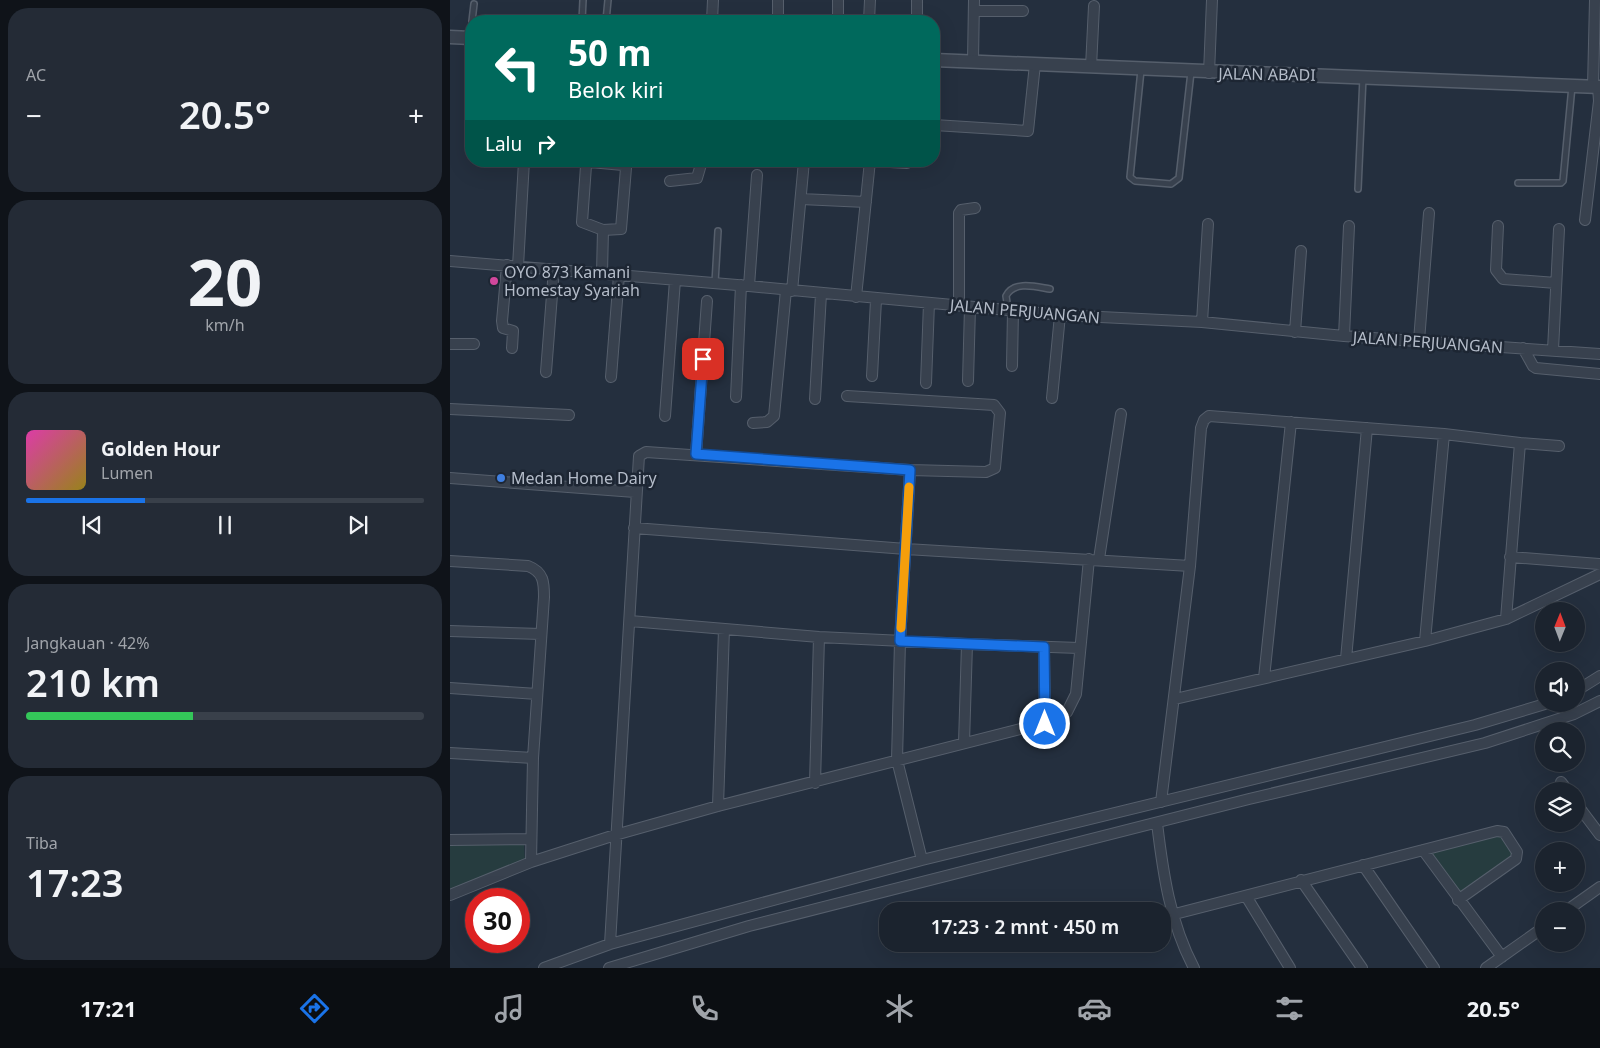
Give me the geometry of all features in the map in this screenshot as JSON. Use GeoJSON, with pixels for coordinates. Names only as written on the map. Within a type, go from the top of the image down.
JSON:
{"type":"FeatureCollection","features":[{"type":"Feature","properties":{"kind":"street"},"geometry":{"type":"LineString","coordinates":[[712,15],[713,0]]}},
{"type":"Feature","properties":{"kind":"street"},"geometry":{"type":"LineString","coordinates":[[778,0],[778,15]]}},
{"type":"Feature","properties":{"kind":"street"},"geometry":{"type":"LineString","coordinates":[[838,0],[838,15]]}},
{"type":"Feature","properties":{"kind":"street"},"geometry":{"type":"LineString","coordinates":[[869,15],[870,0]]}},
{"type":"Feature","properties":{"kind":"street"},"geometry":{"type":"LineString","coordinates":[[917,0],[917,15]]}},
{"type":"Feature","properties":{"kind":"street"},"geometry":{"type":"LineString","coordinates":[[1209,73],[1212,0]]}},
{"type":"Feature","properties":{"kind":"street"},"geometry":{"type":"LineString","coordinates":[[1585,220],[1599,101],[1595,0]]}},
{"type":"Feature","properties":{"kind":"street"},"geometry":{"type":"LineString","coordinates":[[973,61],[974,5],[1023,11]]}},
{"type":"Feature","properties":{"kind":"street"},"geometry":{"type":"LineString","coordinates":[[1091,67],[1094,6]]}},
{"type":"Feature","properties":{"kind":"street"},"geometry":{"type":"LineString","coordinates":[[450,37],[465,36]]}},
{"type":"Feature","properties":{"kind":"street","name":"JALAN ABADI"},"geometry":{"type":"LineString","coordinates":[[940,60],[1209,73],[1363,76],[1597,87]]}},
{"type":"Feature","properties":{"kind":"street"},"geometry":{"type":"LineString","coordinates":[[940,125],[1028,131],[1035,64]]}},
{"type":"Feature","properties":{"kind":"street"},"geometry":{"type":"LineString","coordinates":[[512,348],[513,331],[503,328],[502,321],[512,265],[523,167]]}},
{"type":"Feature","properties":{"kind":"street"},"geometry":{"type":"LineString","coordinates":[[586,167],[582,222],[604,230],[621,229],[622,227],[625,167]]}},
{"type":"Feature","properties":{"kind":"street"},"geometry":{"type":"LineString","coordinates":[[670,180],[697,178],[700,167]]}},
{"type":"Feature","properties":{"kind":"street"},"geometry":{"type":"LineString","coordinates":[[753,423],[767,422],[774,416],[804,167]]}},
{"type":"Feature","properties":{"kind":"street"},"geometry":{"type":"LineString","coordinates":[[856,298],[871,167]]}},
{"type":"Feature","properties":{"kind":"street"},"geometry":{"type":"LineString","coordinates":[[736,397],[757,175]]}},
{"type":"Feature","properties":{"kind":"street"},"geometry":{"type":"LineString","coordinates":[[801,199],[866,202]]}},
{"type":"Feature","properties":{"kind":"street"},"geometry":{"type":"LineString","coordinates":[[959,306],[959,213],[961,210],[975,208]]}},
{"type":"Feature","properties":{"kind":"street"},"geometry":{"type":"LineString","coordinates":[[1419,341],[1429,213]]}},
{"type":"Feature","properties":{"kind":"street"},"geometry":{"type":"LineString","coordinates":[[1202,322],[1208,224]]}},
{"type":"Feature","properties":{"kind":"street"},"geometry":{"type":"LineString","coordinates":[[1344,336],[1349,226]]}},
{"type":"Feature","properties":{"kind":"street"},"geometry":{"type":"LineString","coordinates":[[1498,226],[1496,270],[1500,277],[1503,279],[1556,283]]}},
{"type":"Feature","properties":{"kind":"street"},"geometry":{"type":"LineString","coordinates":[[1553,350],[1559,229]]}},
{"type":"Feature","properties":{"kind":"street"},"geometry":{"type":"LineString","coordinates":[[602,273],[604,230]]}},
{"type":"Feature","properties":{"kind":"street"},"geometry":{"type":"LineString","coordinates":[[1295,332],[1301,251]]}},
{"type":"Feature","properties":{"kind":"street","name":"JALAN PERJUANGAN"},"geometry":{"type":"LineString","coordinates":[[450,261],[1060,315],[1202,322],[1344,336],[1600,354]]}},
{"type":"Feature","properties":{"kind":"street"},"geometry":{"type":"LineString","coordinates":[[546,372],[554,269]]}},
{"type":"Feature","properties":{"kind":"street"},"geometry":{"type":"LineString","coordinates":[[611,377],[619,275]]}},
{"type":"Feature","properties":{"kind":"street"},"geometry":{"type":"LineString","coordinates":[[665,416],[675,280]]}},
{"type":"Feature","properties":{"kind":"street"},"geometry":{"type":"LineString","coordinates":[[815,399],[822,294]]}},
{"type":"Feature","properties":{"kind":"street"},"geometry":{"type":"LineString","coordinates":[[872,376],[876,300]]}},
{"type":"Feature","properties":{"kind":"street"},"geometry":{"type":"LineString","coordinates":[[696,454],[707,301]]}},
{"type":"Feature","properties":{"kind":"street"},"geometry":{"type":"LineString","coordinates":[[926,383],[929,303]]}},
{"type":"Feature","properties":{"kind":"street"},"geometry":{"type":"LineString","coordinates":[[968,381],[970,307]]}},
{"type":"Feature","properties":{"kind":"street"},"geometry":{"type":"LineString","coordinates":[[1010,310],[1012,366]]}},
{"type":"Feature","properties":{"kind":"street"},"geometry":{"type":"LineString","coordinates":[[1052,398],[1060,315]]}},
{"type":"Feature","properties":{"kind":"street"},"geometry":{"type":"LineString","coordinates":[[450,344],[474,344]]}},
{"type":"Feature","properties":{"kind":"street"},"geometry":{"type":"LineString","coordinates":[[1523,348],[1536,368],[1600,374]]}},
{"type":"Feature","properties":{"kind":"street"},"geometry":{"type":"LineString","coordinates":[[610,944],[630,621],[635,492],[640,453],[696,454],[910,470],[986,472],[993,470],[996,464],[999,409],[989,404],[847,396]]}},
{"type":"Feature","properties":{"kind":"street"},"geometry":{"type":"LineString","coordinates":[[450,409],[569,415]]}},
{"type":"Feature","properties":{"kind":"street"},"geometry":{"type":"LineString","coordinates":[[450,896],[531,862],[616,835],[718,806],[815,783],[897,760],[1056,720],[1067,712],[1076,694],[1079,648],[1121,414]]}},
{"type":"Feature","properties":{"kind":"street"},"geometry":{"type":"LineString","coordinates":[[1161,802],[1190,566],[1201,428],[1204,420],[1211,415],[1444,434],[1559,446]]}},
{"type":"Feature","properties":{"kind":"street"},"geometry":{"type":"LineString","coordinates":[[1264,678],[1291,422]]}},
{"type":"Feature","properties":{"kind":"street"},"geometry":{"type":"LineString","coordinates":[[1346,659],[1367,428]]}},
{"type":"Feature","properties":{"kind":"street"},"geometry":{"type":"LineString","coordinates":[[1425,641],[1444,434]]}},
{"type":"Feature","properties":{"kind":"street"},"geometry":{"type":"LineString","coordinates":[[1506,619],[1520,443]]}},
{"type":"Feature","properties":{"kind":"street"},"geometry":{"type":"LineString","coordinates":[[910,470],[900,641],[897,760],[922,860]]}},
{"type":"Feature","properties":{"kind":"street"},"geometry":{"type":"LineString","coordinates":[[450,478],[635,492]]}},
{"type":"Feature","properties":{"kind":"street"},"geometry":{"type":"LineString","coordinates":[[634,528],[906,549],[1190,566]]}},
{"type":"Feature","properties":{"kind":"street"},"geometry":{"type":"LineString","coordinates":[[1599,574],[1600,552]]}},
{"type":"Feature","properties":{"kind":"street"},"geometry":{"type":"LineString","coordinates":[[1510,557],[1599,574]]}},
{"type":"Feature","properties":{"kind":"street"},"geometry":{"type":"LineString","coordinates":[[450,562],[528,566],[539,571],[544,584],[533,758],[531,862]]}},
{"type":"Feature","properties":{"kind":"street"},"geometry":{"type":"LineString","coordinates":[[1175,698],[1425,641],[1506,619],[1599,574]]}},
{"type":"Feature","properties":{"kind":"street"},"geometry":{"type":"LineString","coordinates":[[630,621],[819,637],[1079,648]]}},
{"type":"Feature","properties":{"kind":"street"},"geometry":{"type":"LineString","coordinates":[[718,806],[724,629]]}},
{"type":"Feature","properties":{"kind":"street"},"geometry":{"type":"LineString","coordinates":[[450,631],[541,634]]}},
{"type":"Feature","properties":{"kind":"street"},"geometry":{"type":"LineString","coordinates":[[815,783],[819,637]]}},
{"type":"Feature","properties":{"kind":"street"},"geometry":{"type":"LineString","coordinates":[[964,743],[967,644]]}},
{"type":"Feature","properties":{"kind":"street"},"geometry":{"type":"LineString","coordinates":[[1044,647],[1045,724]]}},
{"type":"Feature","properties":{"kind":"street"},"geometry":{"type":"LineString","coordinates":[[1585,685],[1600,676]]}},
{"type":"Feature","properties":{"kind":"street"},"geometry":{"type":"LineString","coordinates":[[450,688],[537,694]]}},
{"type":"Feature","properties":{"kind":"street"},"geometry":{"type":"LineString","coordinates":[[1585,705],[1600,701]]}},
{"type":"Feature","properties":{"kind":"street"},"geometry":{"type":"LineString","coordinates":[[544,968],[610,944],[922,860],[1476,725],[1535,707]]}},
{"type":"Feature","properties":{"kind":"street"},"geometry":{"type":"LineString","coordinates":[[609,968],[628,965],[749,926],[1072,843],[1485,743],[1564,712]]}},
{"type":"Feature","properties":{"kind":"street"},"geometry":{"type":"LineString","coordinates":[[450,753],[533,758]]}},
{"type":"Feature","properties":{"kind":"street"},"geometry":{"type":"LineString","coordinates":[[1244,781],[1249,799]]}},
{"type":"Feature","properties":{"kind":"street"},"geometry":{"type":"LineString","coordinates":[[1585,814],[1600,835]]}},
{"type":"Feature","properties":{"kind":"street"},"geometry":{"type":"LineString","coordinates":[[1157,823],[1172,915],[1184,950],[1194,968]]}},
{"type":"Feature","properties":{"kind":"street"},"geometry":{"type":"LineString","coordinates":[[1066,825],[1072,843]]}},
{"type":"Feature","properties":{"kind":"street"},"geometry":{"type":"LineString","coordinates":[[1172,915],[1301,880],[1497,831],[1504,832],[1517,852],[1516,859],[1458,900]]}},
{"type":"Feature","properties":{"kind":"street"},"geometry":{"type":"LineString","coordinates":[[450,840],[531,839]]}},
{"type":"Feature","properties":{"kind":"street"},"geometry":{"type":"LineString","coordinates":[[1422,850],[1502,957]]}},
{"type":"Feature","properties":{"kind":"street"},"geometry":{"type":"LineString","coordinates":[[1363,865],[1434,968]]}},
{"type":"Feature","properties":{"kind":"street"},"geometry":{"type":"LineString","coordinates":[[1301,880],[1362,968]]}},
{"type":"Feature","properties":{"kind":"street"},"geometry":{"type":"LineString","coordinates":[[1579,902],[1600,887]]}},
{"type":"Feature","properties":{"kind":"street"},"geometry":{"type":"LineString","coordinates":[[1246,896],[1290,968]]}},
{"type":"Feature","properties":{"kind":"street"},"geometry":{"type":"LineString","coordinates":[[744,907],[749,926]]}},
{"type":"Feature","properties":{"kind":"street"},"geometry":{"type":"LineString","coordinates":[[1486,968],[1535,933]]}},
{"type":"Feature","properties":{"kind":"lane"},"geometry":{"type":"LineString","coordinates":[[582,15],[583,0]]}},
{"type":"Feature","properties":{"kind":"lane"},"geometry":{"type":"LineString","coordinates":[[607,15],[608,0]]}},
{"type":"Feature","properties":{"kind":"lane"},"geometry":{"type":"LineString","coordinates":[[473,15],[474,4]]}},
{"type":"Feature","properties":{"kind":"lane"},"geometry":{"type":"LineString","coordinates":[[1141,70],[1130,177],[1134,181],[1171,184],[1179,178],[1191,72]]}},
{"type":"Feature","properties":{"kind":"lane"},"geometry":{"type":"LineString","coordinates":[[1358,189],[1363,76]]}},
{"type":"Feature","properties":{"kind":"lane"},"geometry":{"type":"LineString","coordinates":[[1518,183],[1561,184],[1563,182],[1572,86]]}},
{"type":"Feature","properties":{"kind":"lane"},"geometry":{"type":"LineString","coordinates":[[715,283],[718,230]]}},
{"type":"Feature","properties":{"kind":"lane"},"geometry":{"type":"LineString","coordinates":[[1010,310],[1006,296],[1010,290],[1020,286],[1050,290]]}},
{"type":"Feature","properties":{"kind":"green space"},"geometry":{"type":"Polygon","coordinates":[[[1498,833],[1515,858],[1460,899],[1423,850],[1498,833]]]}},
{"type":"Feature","properties":{"kind":"green space"},"geometry":{"type":"Polygon","coordinates":[[[450,842],[524,845],[525,863],[450,891],[450,842]]]}},
{"type":"Feature","properties":{"kind":"slow traffic"},"geometry":{"type":"LineString","coordinates":[[901,628],[909,487]]}},
{"type":"Feature","properties":{"kind":"place","name":"OYO 873 Kamani Homestay Syariah"},"geometry":{"type":"Point","coordinates":[494,281]}},
{"type":"Feature","properties":{"kind":"place","name":"Medan Home Dairy"},"geometry":{"type":"Point","coordinates":[501,478]}},
{"type":"Feature","properties":{"kind":"route"},"geometry":{"type":"LineString","coordinates":[[703,359],[696,454],[910,470],[900,641],[1044,647],[1045,724]]}}]}
